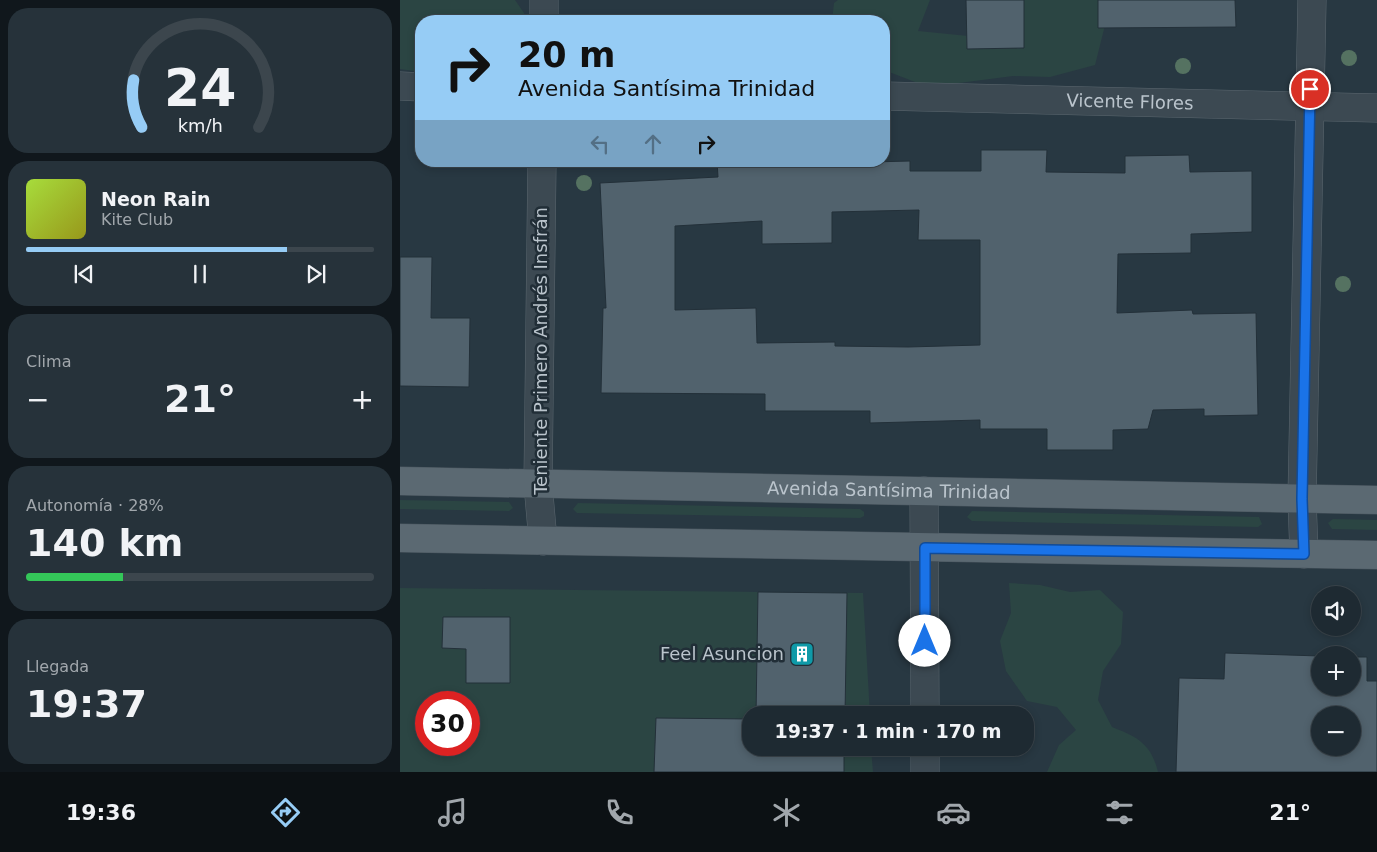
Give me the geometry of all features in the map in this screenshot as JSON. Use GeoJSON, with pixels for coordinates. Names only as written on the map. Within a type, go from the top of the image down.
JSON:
{"type":"FeatureCollection","features":[{"type":"Feature","properties":{"kind":"main road","name":"Avenida Santísima Trinidad"},"geometry":{"type":"LineString","coordinates":[[400,481],[1377,500]]}},
{"type":"Feature","properties":{"kind":"main road"},"geometry":{"type":"LineString","coordinates":[[400,538],[1377,556]]}},
{"type":"Feature","properties":{"kind":"street"},"geometry":{"type":"LineString","coordinates":[[544,0],[544,15]]}},
{"type":"Feature","properties":{"kind":"street"},"geometry":{"type":"LineString","coordinates":[[1304,554],[1302,499],[1312,0]]}},
{"type":"Feature","properties":{"kind":"street"},"geometry":{"type":"LineString","coordinates":[[400,86],[415,87]]}},
{"type":"Feature","properties":{"kind":"street","name":"Vicente Flores"},"geometry":{"type":"LineString","coordinates":[[890,96],[1377,108]]}},
{"type":"Feature","properties":{"kind":"street","name":"Teniente Primero Andrés Insfrán"},"geometry":{"type":"LineString","coordinates":[[542,167],[538,484],[543,541]]}},
{"type":"Feature","properties":{"kind":"street"},"geometry":{"type":"LineString","coordinates":[[924,491],[925,706]]}},
{"type":"Feature","properties":{"kind":"street"},"geometry":{"type":"LineString","coordinates":[[925,756],[925,772]]}},
{"type":"Feature","properties":{"kind":"green space"},"geometry":{"type":"Polygon","coordinates":[[[400,0],[515,0],[524,13],[524,15],[415,15],[415,71],[400,69],[400,0]]]}},
{"type":"Feature","properties":{"kind":"green space"},"geometry":{"type":"Polygon","coordinates":[[[838,0],[930,0],[918,31],[1019,41],[1019,0],[1106,0],[1105,25],[1095,65],[1050,77],[1013,76],[928,87],[890,72],[890,15],[833,15],[834,3],[838,0]]]}},
{"type":"Feature","properties":{"kind":"green space"},"geometry":{"type":"Polygon","coordinates":[[[400,500],[509,502],[513,508],[509,511],[400,509],[400,500]]]}},
{"type":"Feature","properties":{"kind":"green space"},"geometry":{"type":"Polygon","coordinates":[[[578,503],[860,509],[864,512],[864,516],[860,518],[577,513],[573,509],[578,503]]]}},
{"type":"Feature","properties":{"kind":"green space"},"geometry":{"type":"Polygon","coordinates":[[[972,511],[1259,517],[1262,524],[1258,527],[972,521],[967,517],[972,511]]]}},
{"type":"Feature","properties":{"kind":"green space"},"geometry":{"type":"Polygon","coordinates":[[[1333,519],[1377,520],[1377,530],[1332,529],[1328,523],[1333,519]]]}},
{"type":"Feature","properties":{"kind":"green space"},"geometry":{"type":"Polygon","coordinates":[[[1009,583],[1040,585],[1070,592],[1100,590],[1123,612],[1121,644],[1103,671],[1098,700],[1112,727],[1136,738],[1147,748],[1158,772],[1047,772],[1059,745],[1076,730],[1057,707],[1027,701],[1006,671],[1000,641],[1011,613],[1009,583]]]}},
{"type":"Feature","properties":{"kind":"green space"},"geometry":{"type":"Polygon","coordinates":[[[400,588],[863,593],[869,706],[742,706],[742,756],[872,756],[873,772],[400,772],[400,588]]]}},
{"type":"Feature","properties":{"kind":"building"},"geometry":{"type":"Polygon","coordinates":[[[966,0],[1024,0],[1024,48],[967,49],[966,0]]]}},
{"type":"Feature","properties":{"kind":"building"},"geometry":{"type":"Polygon","coordinates":[[[1098,0],[1235,0],[1236,27],[1098,28],[1098,0]]]}},
{"type":"Feature","properties":{"kind":"building"},"geometry":{"type":"Polygon","coordinates":[[[981,150],[1047,150],[1046,172],[1125,173],[1125,156],[1189,155],[1190,172],[1252,171],[1252,232],[1191,234],[1191,253],[1118,254],[1117,313],[1192,310],[1193,314],[1256,313],[1258,415],[1204,416],[1204,409],[1153,410],[1148,429],[1113,430],[1113,450],[1047,450],[1047,429],[980,429],[980,420],[870,423],[870,411],[765,411],[765,394],[601,393],[603,308],[606,308],[600,183],[718,177],[717,167],[890,167],[890,162],[910,161],[910,171],[981,171],[981,150]],[[919,210],[832,212],[832,243],[762,244],[762,221],[675,226],[675,310],[756,308],[757,343],[835,342],[835,346],[908,347],[980,345],[980,240],[918,240],[919,210]]]}},
{"type":"Feature","properties":{"kind":"building"},"geometry":{"type":"Polygon","coordinates":[[[400,257],[432,257],[431,318],[470,318],[469,387],[400,386],[400,257]]]}},
{"type":"Feature","properties":{"kind":"building","name":"Feel Asuncion"},"geometry":{"type":"Polygon","coordinates":[[[758,592],[847,593],[845,706],[756,706],[758,592]]]}},
{"type":"Feature","properties":{"kind":"building"},"geometry":{"type":"Polygon","coordinates":[[[443,617],[510,617],[510,683],[466,683],[466,649],[442,648],[443,617]]]}},
{"type":"Feature","properties":{"kind":"building"},"geometry":{"type":"Polygon","coordinates":[[[1225,653],[1311,656],[1311,696],[1361,696],[1361,657],[1367,657],[1367,681],[1377,681],[1377,772],[1176,772],[1179,678],[1224,679],[1225,653]]]}},
{"type":"Feature","properties":{"kind":"building"},"geometry":{"type":"Polygon","coordinates":[[[656,718],[742,719],[742,756],[844,756],[844,772],[654,772],[656,718]]]}},
{"type":"Feature","properties":{"kind":"place","name":"Feel Asuncion"},"geometry":{"type":"Point","coordinates":[802,654]}},
{"type":"Feature","properties":{"kind":"route"},"geometry":{"type":"LineString","coordinates":[[925,641],[925,548],[1199,554],[1304,554],[1302,499],[1310,89]]}}]}
